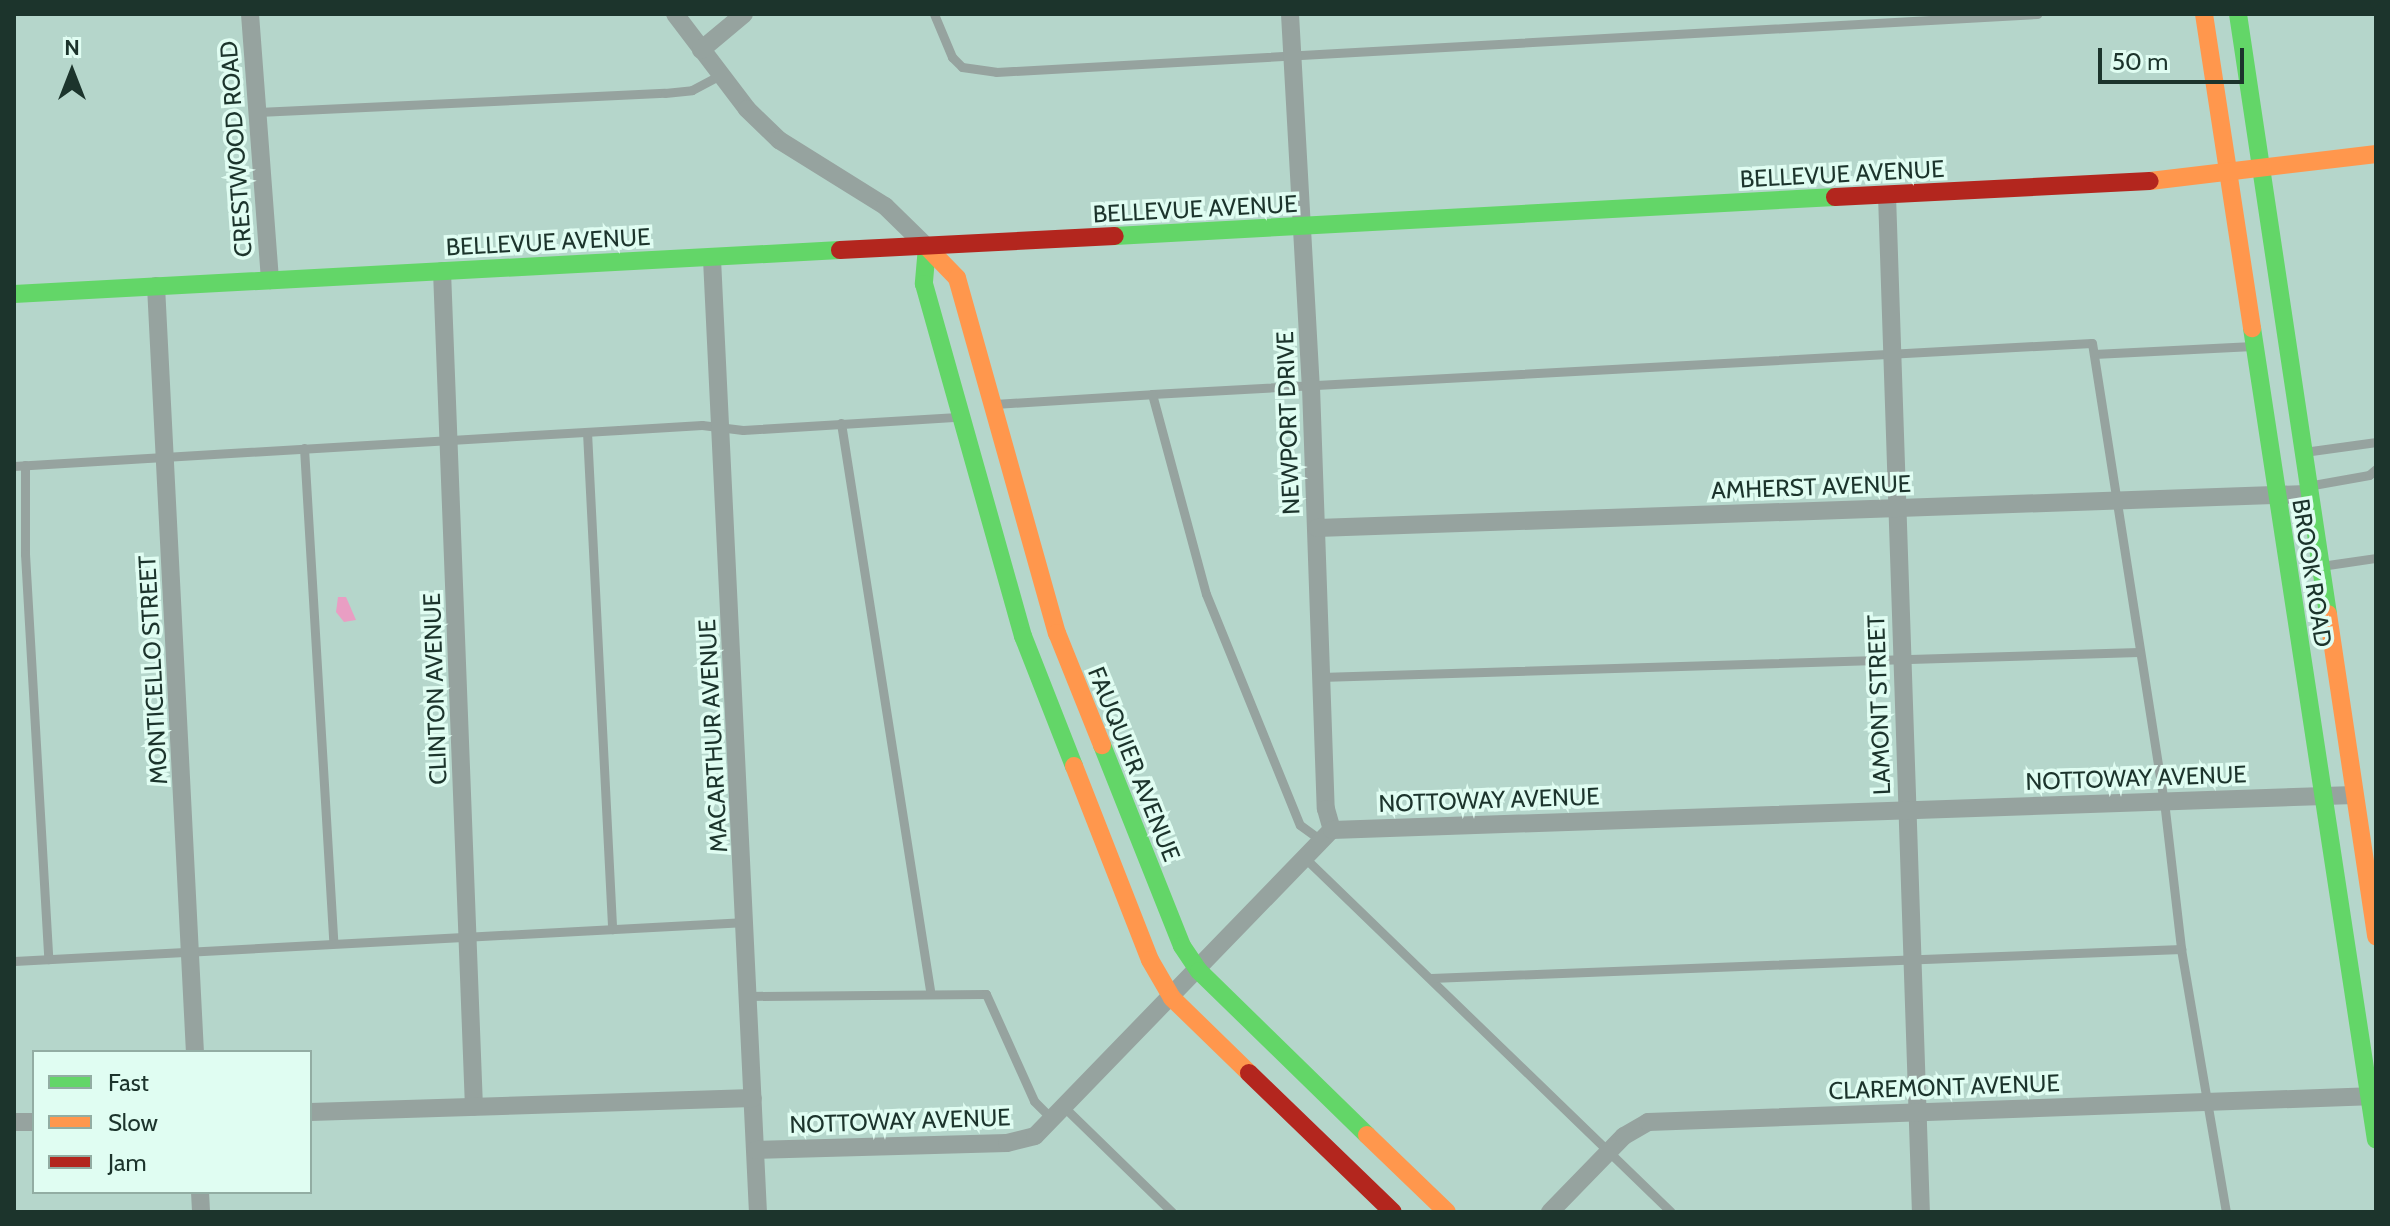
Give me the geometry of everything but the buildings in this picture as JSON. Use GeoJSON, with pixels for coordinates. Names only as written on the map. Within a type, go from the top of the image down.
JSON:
{"type":"FeatureCollection","features":[{"type":"Feature","properties":{"kind":"street","name":"CRESTWOOD ROAD"},"geometry":{"type":"LineString","coordinates":[[250,14],[270,280]]}},
{"type":"Feature","properties":{"kind":"street","name":"FAUQUIER AVENUE"},"geometry":{"type":"LineString","coordinates":[[675,14],[720,75],[779,140],[885,206],[957,278],[1057,633],[1174,929],[1199,971],[1447,1212]]}},
{"type":"Feature","properties":{"kind":"street"},"geometry":{"type":"LineString","coordinates":[[701,50],[744,14]]}},
{"type":"Feature","properties":{"kind":"street","name":"NEWPORT DRIVE"},"geometry":{"type":"LineString","coordinates":[[1290,14],[1295,57],[1311,387],[1328,836]]}},
{"type":"Feature","properties":{"kind":"street","name":"BROOK ROAD"},"geometry":{"type":"LineString","coordinates":[[2204,14],[2322,796],[2373,1096],[2376,1140]]}},
{"type":"Feature","properties":{"kind":"street","name":"BROOK ROAD"},"geometry":{"type":"LineString","coordinates":[[2238,14],[2300,452],[2376,936]]}},
{"type":"Feature","properties":{"kind":"street","name":"BELLEVUE AVENUE"},"geometry":{"type":"LineString","coordinates":[[14,294],[712,259],[2227,175],[2376,154]]}},
{"type":"Feature","properties":{"kind":"street","name":"LAMONT STREET"},"geometry":{"type":"LineString","coordinates":[[1887,195],[1921,1212]]}},
{"type":"Feature","properties":{"kind":"street"},"geometry":{"type":"LineString","coordinates":[[927,247],[924,284],[1023,636],[1150,960],[1172,998],[1393,1212]]}},
{"type":"Feature","properties":{"kind":"street","name":"MACARTHUR AVENUE"},"geometry":{"type":"LineString","coordinates":[[712,259],[723,428],[758,1212]]}},
{"type":"Feature","properties":{"kind":"street","name":"CLINTON AVENUE"},"geometry":{"type":"LineString","coordinates":[[442,271],[474,1106]]}},
{"type":"Feature","properties":{"kind":"street","name":"MONTICELLO STREET"},"geometry":{"type":"LineString","coordinates":[[156,286],[195,1050]]}},
{"type":"Feature","properties":{"kind":"street","name":"AMHERST AVENUE"},"geometry":{"type":"LineString","coordinates":[[1317,528],[2275,495],[2306,490]]}},
{"type":"Feature","properties":{"kind":"street","name":"NOTTOWAY AVENUE"},"geometry":{"type":"LineString","coordinates":[[756,1150],[1007,1143],[1035,1136],[1060,1115],[1328,836],[1907,810],[2354,795]]}},
{"type":"Feature","properties":{"kind":"street","name":"CLAREMONT AVENUE"},"geometry":{"type":"LineString","coordinates":[[1550,1212],[1608,1153],[1648,1122],[2373,1096]]}},
{"type":"Feature","properties":{"kind":"street"},"geometry":{"type":"LineString","coordinates":[[312,1112],[753,1098]]}},
{"type":"Feature","properties":{"kind":"lane"},"geometry":{"type":"LineString","coordinates":[[934,14],[952,57],[976,70],[1295,57],[2037,14]]}},
{"type":"Feature","properties":{"kind":"lane"},"geometry":{"type":"LineString","coordinates":[[258,112],[665,93],[692,90],[720,75]]}},
{"type":"Feature","properties":{"kind":"lane"},"geometry":{"type":"LineString","coordinates":[[992,405],[2092,343],[2164,801],[2181,949],[2226,1212]]}},
{"type":"Feature","properties":{"kind":"lane"},"geometry":{"type":"LineString","coordinates":[[2094,354],[2253,346]]}},
{"type":"Feature","properties":{"kind":"lane"},"geometry":{"type":"LineString","coordinates":[[1152,394],[1206,594],[1300,825],[1328,836]]}},
{"type":"Feature","properties":{"kind":"lane"},"geometry":{"type":"LineString","coordinates":[[48,959],[19,465],[449,439],[961,417]]}},
{"type":"Feature","properties":{"kind":"lane"},"geometry":{"type":"LineString","coordinates":[[841,423],[930,990]]}},
{"type":"Feature","properties":{"kind":"lane"},"geometry":{"type":"LineString","coordinates":[[587,432],[612,929]]}},
{"type":"Feature","properties":{"kind":"lane"},"geometry":{"type":"LineString","coordinates":[[2300,452],[2376,442]]}},
{"type":"Feature","properties":{"kind":"lane"},"geometry":{"type":"LineString","coordinates":[[304,448],[333,941]]}},
{"type":"Feature","properties":{"kind":"lane"},"geometry":{"type":"LineString","coordinates":[[2306,490],[2369,475],[2376,469]]}},
{"type":"Feature","properties":{"kind":"lane"},"geometry":{"type":"LineString","coordinates":[[2318,567],[2376,558]]}},
{"type":"Feature","properties":{"kind":"lane"},"geometry":{"type":"LineString","coordinates":[[1320,677],[2139,652]]}},
{"type":"Feature","properties":{"kind":"lane"},"geometry":{"type":"LineString","coordinates":[[1307,860],[1671,1212]]}},
{"type":"Feature","properties":{"kind":"lane"},"geometry":{"type":"LineString","coordinates":[[14,961],[333,941],[746,922]]}},
{"type":"Feature","properties":{"kind":"lane"},"geometry":{"type":"LineString","coordinates":[[1431,978],[2181,949]]}},
{"type":"Feature","properties":{"kind":"lane"},"geometry":{"type":"LineString","coordinates":[[749,996],[979,991],[991,999],[1034,1101],[1060,1115],[1172,1212]]}},
{"type":"Feature","properties":{"kind":"shaded area"},"geometry":{"type":"Polygon","coordinates":[[[338,597],[346,597],[356,620],[344,622],[336,612],[338,597]]]}},
{"type":"Feature","properties":{"kind":"traffic: fast"},"geometry":{"type":"LineString","coordinates":[[2238,14],[2328,614]]}},
{"type":"Feature","properties":{"kind":"traffic: fast"},"geometry":{"type":"LineString","coordinates":[[1115,236],[1835,197]]}},
{"type":"Feature","properties":{"kind":"traffic: fast"},"geometry":{"type":"LineString","coordinates":[[927,247],[924,284],[1023,636],[1074,766]]}},
{"type":"Feature","properties":{"kind":"traffic: fast"},"geometry":{"type":"LineString","coordinates":[[14,294],[840,250]]}},
{"type":"Feature","properties":{"kind":"traffic: fast"},"geometry":{"type":"LineString","coordinates":[[2252,328],[2376,1140]]}},
{"type":"Feature","properties":{"kind":"traffic: fast"},"geometry":{"type":"LineString","coordinates":[[1102,745],[1182,946],[1199,971],[1367,1135]]}},
{"type":"Feature","properties":{"kind":"traffic: slow"},"geometry":{"type":"LineString","coordinates":[[2204,14],[2252,328]]}},
{"type":"Feature","properties":{"kind":"traffic: slow"},"geometry":{"type":"LineString","coordinates":[[2150,181],[2376,154]]}},
{"type":"Feature","properties":{"kind":"traffic: slow"},"geometry":{"type":"LineString","coordinates":[[927,247],[957,278],[1057,633],[1102,745]]}},
{"type":"Feature","properties":{"kind":"traffic: slow"},"geometry":{"type":"LineString","coordinates":[[2328,614],[2376,936]]}},
{"type":"Feature","properties":{"kind":"traffic: slow"},"geometry":{"type":"LineString","coordinates":[[1074,766],[1150,960],[1172,998],[1249,1073]]}},
{"type":"Feature","properties":{"kind":"traffic: slow"},"geometry":{"type":"LineString","coordinates":[[1367,1135],[1447,1212]]}},
{"type":"Feature","properties":{"kind":"traffic: jam"},"geometry":{"type":"LineString","coordinates":[[1835,197],[2150,181]]}},
{"type":"Feature","properties":{"kind":"traffic: jam"},"geometry":{"type":"LineString","coordinates":[[840,250],[1115,236]]}},
{"type":"Feature","properties":{"kind":"traffic: jam"},"geometry":{"type":"LineString","coordinates":[[1249,1073],[1393,1212]]}}]}
